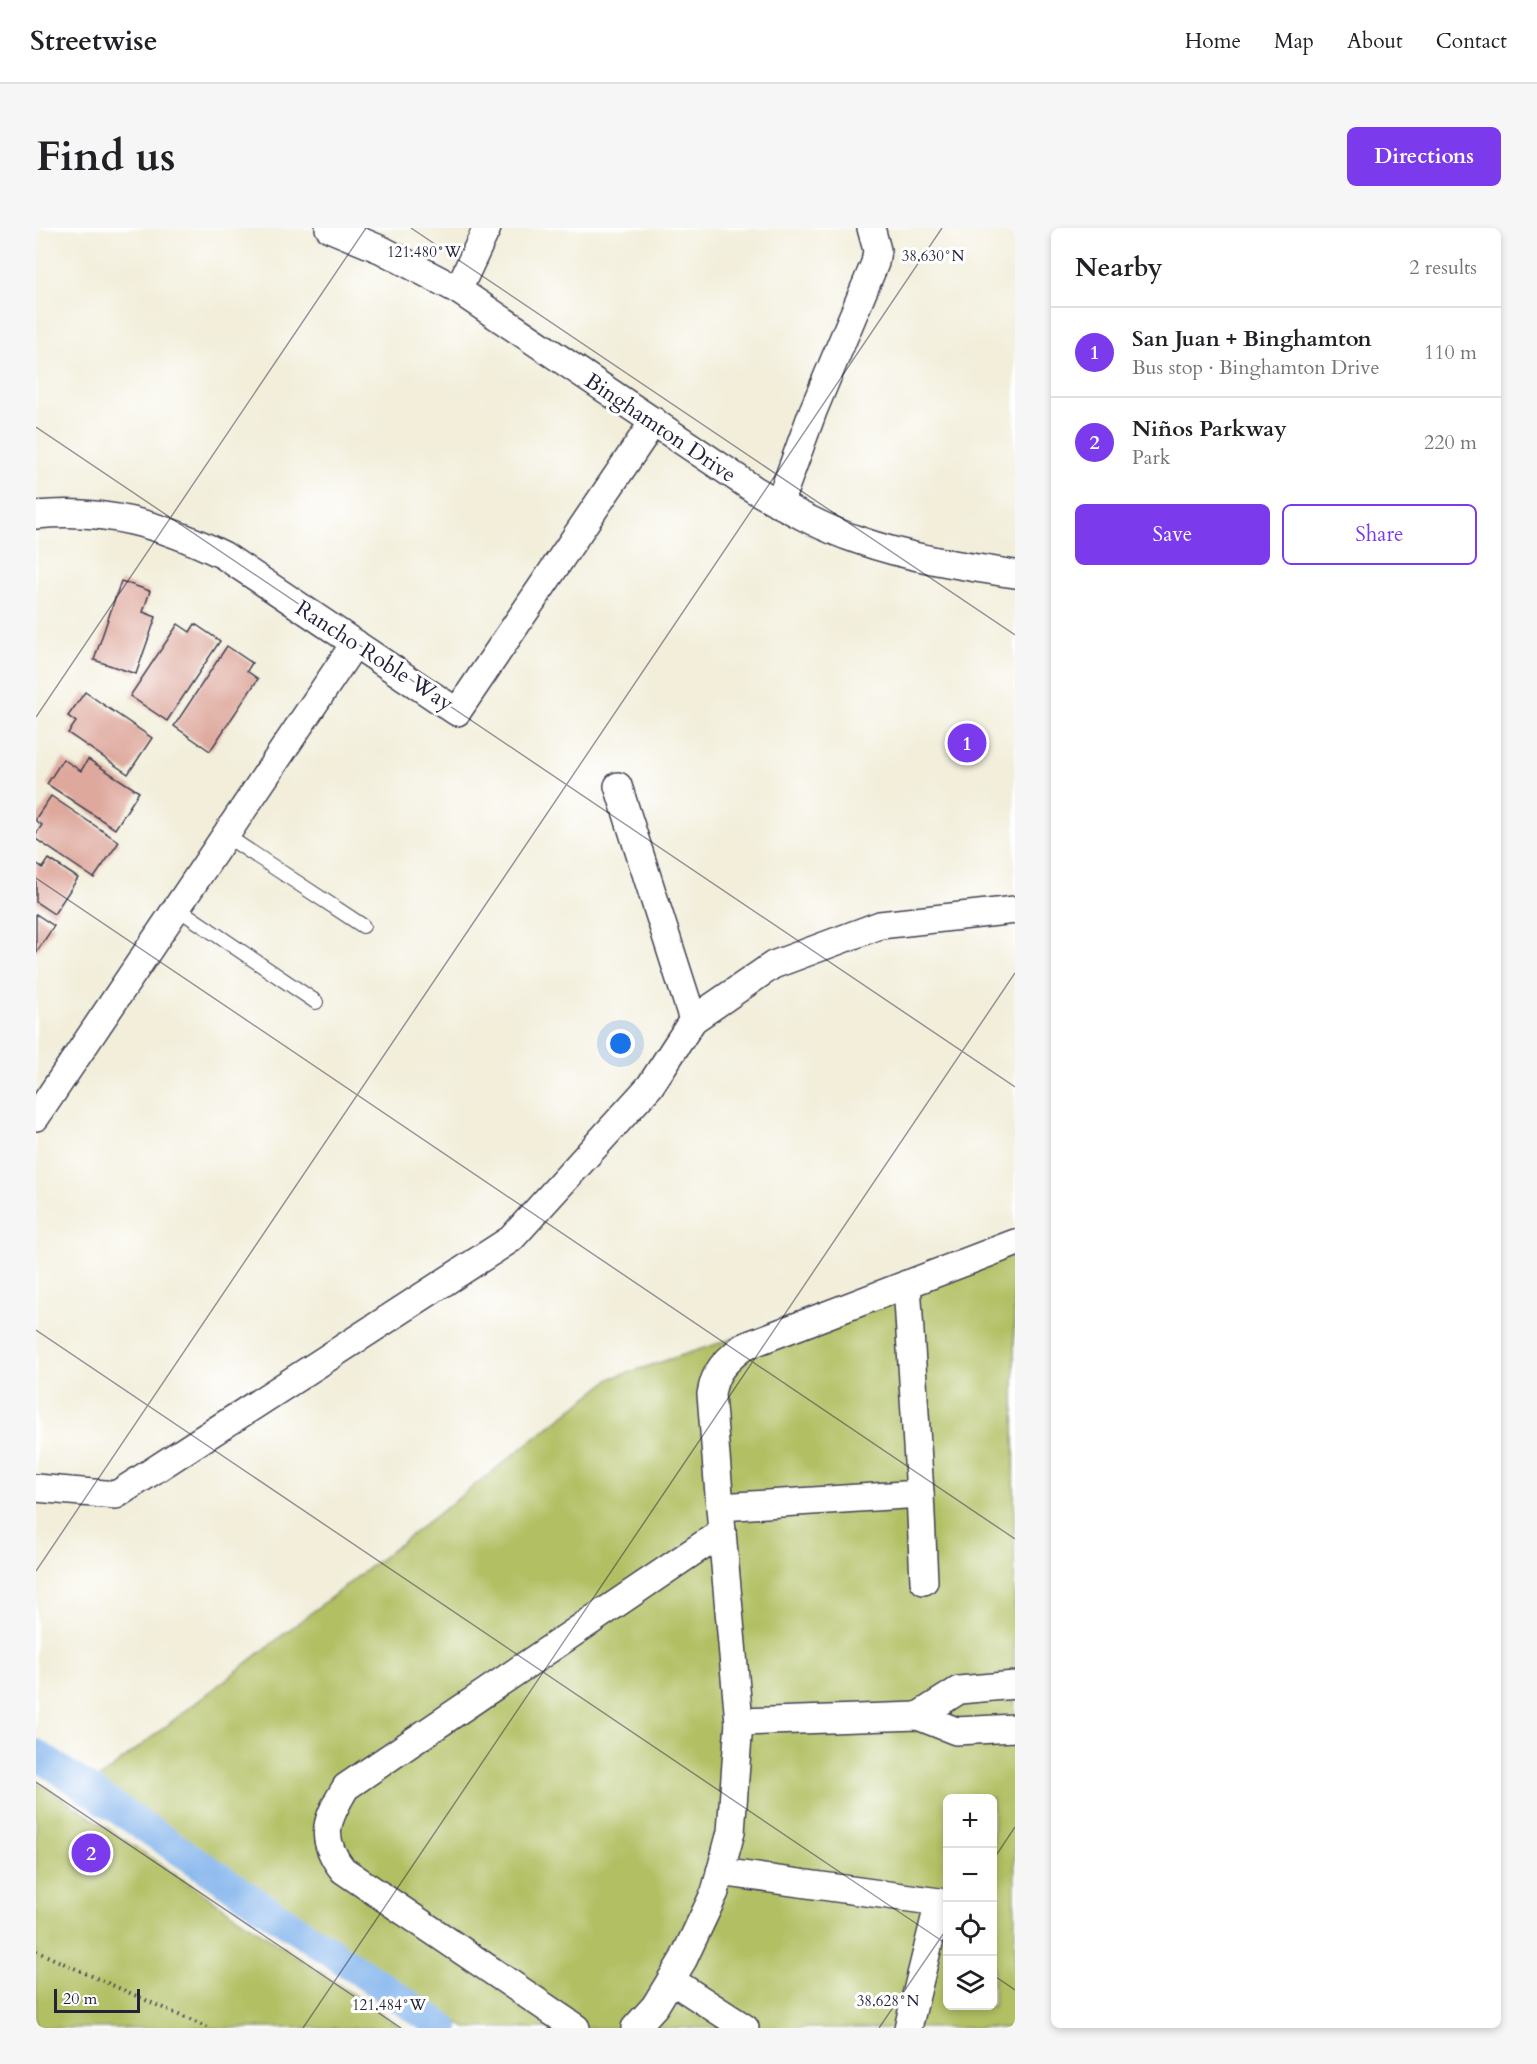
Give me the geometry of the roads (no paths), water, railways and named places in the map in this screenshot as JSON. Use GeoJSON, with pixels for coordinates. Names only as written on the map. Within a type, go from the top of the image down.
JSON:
{"type":"FeatureCollection","features":[{"type":"Feature","properties":{"kind":"street","name":"Binghamton Drive"},"geometry":{"type":"LineString","coordinates":[[329,228],[382,250],[458,291],[779,504],[855,539],[882,548],[937,562],[1015,574]]}},
{"type":"Feature","properties":{"kind":"street"},"geometry":{"type":"LineString","coordinates":[[458,291],[487,228]]}},
{"type":"Feature","properties":{"kind":"street"},"geometry":{"type":"LineString","coordinates":[[779,504],[813,411],[875,264],[877,250],[871,228]]}},
{"type":"Feature","properties":{"kind":"street","name":"Rancho Roble Way"},"geometry":{"type":"LineString","coordinates":[[36,515],[53,513],[98,515],[141,522],[183,536],[223,555],[457,712],[654,421]]}},
{"type":"Feature","properties":{"kind":"street"},"geometry":{"type":"LineString","coordinates":[[36,1117],[355,643]]}},
{"type":"Feature","properties":{"kind":"street"},"geometry":{"type":"LineString","coordinates":[[618,786],[693,1020]]}},
{"type":"Feature","properties":{"kind":"street"},"geometry":{"type":"LineString","coordinates":[[36,1488],[116,1495],[511,1239],[650,1086],[693,1020],[773,965],[880,925],[1015,910]]}},
{"type":"Feature","properties":{"kind":"street"},"geometry":{"type":"LineString","coordinates":[[635,2028],[655,2006],[683,1960],[715,1892],[731,1832],[739,1722],[711,1394],[713,1379],[723,1365],[743,1347],[1015,1243]]}},
{"type":"Feature","properties":{"kind":"street"},"geometry":{"type":"LineString","coordinates":[[908,1284],[924,1581]]}},
{"type":"Feature","properties":{"kind":"street"},"geometry":{"type":"LineString","coordinates":[[576,2028],[343,1870],[333,1857],[327,1840],[330,1814],[346,1787],[721,1520],[920,1494]]}},
{"type":"Feature","properties":{"kind":"street"},"geometry":{"type":"LineString","coordinates":[[918,1716],[958,1690],[1015,1684]]}},
{"type":"Feature","properties":{"kind":"street"},"geometry":{"type":"LineString","coordinates":[[984,1688],[987,1730]]}},
{"type":"Feature","properties":{"kind":"street"},"geometry":{"type":"LineString","coordinates":[[739,1722],[918,1716],[956,1731],[1015,1728]]}},
{"type":"Feature","properties":{"kind":"street"},"geometry":{"type":"LineString","coordinates":[[720,1872],[939,1902],[908,2028]]}},
{"type":"Feature","properties":{"kind":"street"},"geometry":{"type":"LineString","coordinates":[[671,1980],[745,2028]]}},
{"type":"Feature","properties":{"kind":"lane"},"geometry":{"type":"LineString","coordinates":[[225,836],[363,926]]}},
{"type":"Feature","properties":{"kind":"lane"},"geometry":{"type":"LineString","coordinates":[[177,908],[316,1002]]}},
{"type":"Feature","properties":{"kind":"waterway"},"geometry":{"type":"LineString","coordinates":[[36,1754],[444,2028]]}},
{"type":"Feature","properties":{"kind":"place","name":"San Juan + Binghamton"},"geometry":{"type":"Point","coordinates":[967,743]}},
{"type":"Feature","properties":{"kind":"place","name":"Niños Parkway"},"geometry":{"type":"Point","coordinates":[91,1853]}}]}
